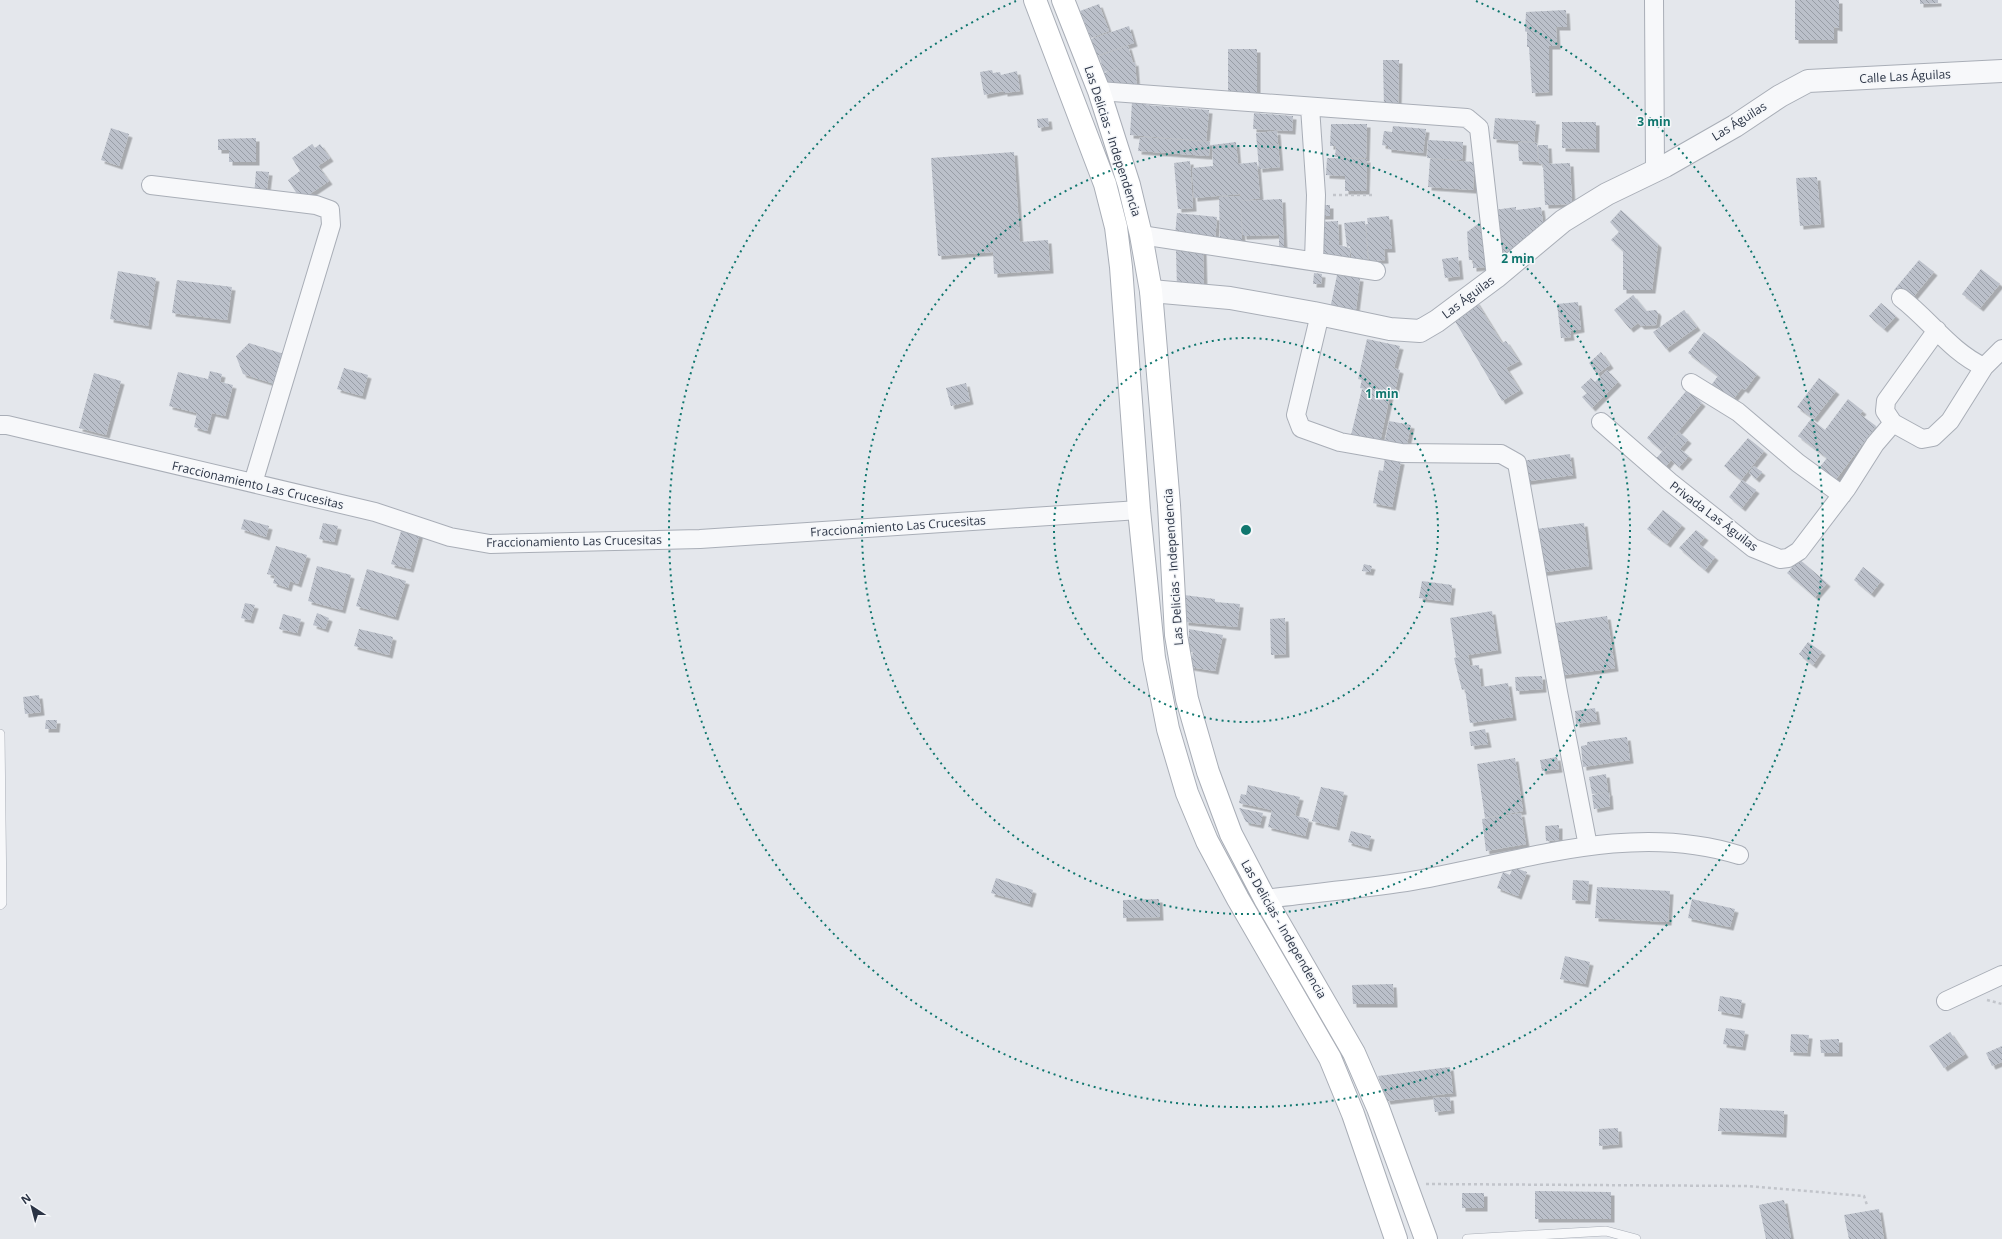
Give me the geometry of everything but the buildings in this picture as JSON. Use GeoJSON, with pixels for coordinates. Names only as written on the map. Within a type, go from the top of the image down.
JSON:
{"type":"FeatureCollection","features":[{"type":"Feature","properties":{"kind":"main road","name":"Las Delicias - Independencia"},"geometry":{"type":"LineString","coordinates":[[1036,0],[1105,184],[1116,227],[1121,267],[1138,510],[1154,658],[1168,729],[1187,793],[1208,841],[1238,899],[1330,1058],[1353,1114],[1396,1239]]}},
{"type":"Feature","properties":{"kind":"main road","name":"Las Delicias - Independencia"},"geometry":{"type":"LineString","coordinates":[[1063,0],[1099,91],[1129,185],[1141,235],[1151,291],[1169,505],[1176,635],[1187,699],[1208,772],[1231,834],[1265,899],[1354,1053],[1378,1108],[1426,1239]]}},
{"type":"Feature","properties":{"kind":"main road"},"geometry":{"type":"LineString","coordinates":[[1134,443],[1163,442]]}},
{"type":"Feature","properties":{"kind":"street"},"geometry":{"type":"LineString","coordinates":[[1654,0],[1655,170]]}},
{"type":"Feature","properties":{"kind":"street","name":"Calle Las Águilas"},"geometry":{"type":"LineString","coordinates":[[1808,81],[2002,71]]}},
{"type":"Feature","properties":{"kind":"street","name":"Las Águilas"},"geometry":{"type":"LineString","coordinates":[[1151,291],[1230,298],[1320,314],[1390,329],[1420,331],[1437,321],[1496,277],[1563,221],[1607,194],[1655,170],[1735,126],[1780,96],[1808,81]]}},
{"type":"Feature","properties":{"kind":"street"},"geometry":{"type":"LineString","coordinates":[[1099,91],[1467,118],[1479,128],[1496,277]]}},
{"type":"Feature","properties":{"kind":"street"},"geometry":{"type":"LineString","coordinates":[[1310,107],[1316,195],[1314,260]]}},
{"type":"Feature","properties":{"kind":"street"},"geometry":{"type":"LineString","coordinates":[[151,185],[316,205],[330,210],[331,225],[253,483]]}},
{"type":"Feature","properties":{"kind":"street"},"geometry":{"type":"LineString","coordinates":[[1141,235],[1314,260],[1376,271]]}},
{"type":"Feature","properties":{"kind":"street"},"geometry":{"type":"LineString","coordinates":[[1901,298],[1917,310],[1955,348],[1984,368]]}},
{"type":"Feature","properties":{"kind":"street"},"geometry":{"type":"LineString","coordinates":[[1320,314],[1296,415],[1301,428],[1340,442],[1402,453],[1501,454],[1517,463],[1558,692],[1588,846]]}},
{"type":"Feature","properties":{"kind":"street","name":"Privada Las Águilas"},"geometry":{"type":"LineString","coordinates":[[1601,422],[1670,482],[1754,548],[1780,559],[1788,558],[1799,551],[1842,495],[1875,444],[1889,417],[1886,401],[1937,330]]}},
{"type":"Feature","properties":{"kind":"street"},"geometry":{"type":"LineString","coordinates":[[1889,417],[1922,439],[1933,437],[1950,421],[1984,368],[2002,349]]}},
{"type":"Feature","properties":{"kind":"street"},"geometry":{"type":"LineString","coordinates":[[1691,383],[1738,412],[1798,463],[1842,495]]}},
{"type":"Feature","properties":{"kind":"street","name":"Fraccionamiento Las Crucesitas"},"geometry":{"type":"LineString","coordinates":[[0,424],[375,512],[450,537],[490,544],[700,539],[1138,510]]}},
{"type":"Feature","properties":{"kind":"street"},"geometry":{"type":"LineString","coordinates":[[1265,899],[1406,882],[1544,853],[1588,846],[1630,842],[1681,844],[1720,849],[1739,855]]}},
{"type":"Feature","properties":{"kind":"street"},"geometry":{"type":"LineString","coordinates":[[1946,1001],[2002,975]]}},
{"type":"Feature","properties":{"kind":"lane"},"geometry":{"type":"LineString","coordinates":[[0,734],[2,904],[0,905]]}},
{"type":"Feature","properties":{"kind":"lane"},"geometry":{"type":"LineString","coordinates":[[1467,1239],[1606,1231],[1636,1239]]}},
{"type":"Feature","properties":{"kind":"path"},"geometry":{"type":"LineString","coordinates":[[1316,195],[1375,195]]}},
{"type":"Feature","properties":{"kind":"path"},"geometry":{"type":"LineString","coordinates":[[1406,1184],[1748,1186],[1864,1196],[1867,1205]]}}]}
